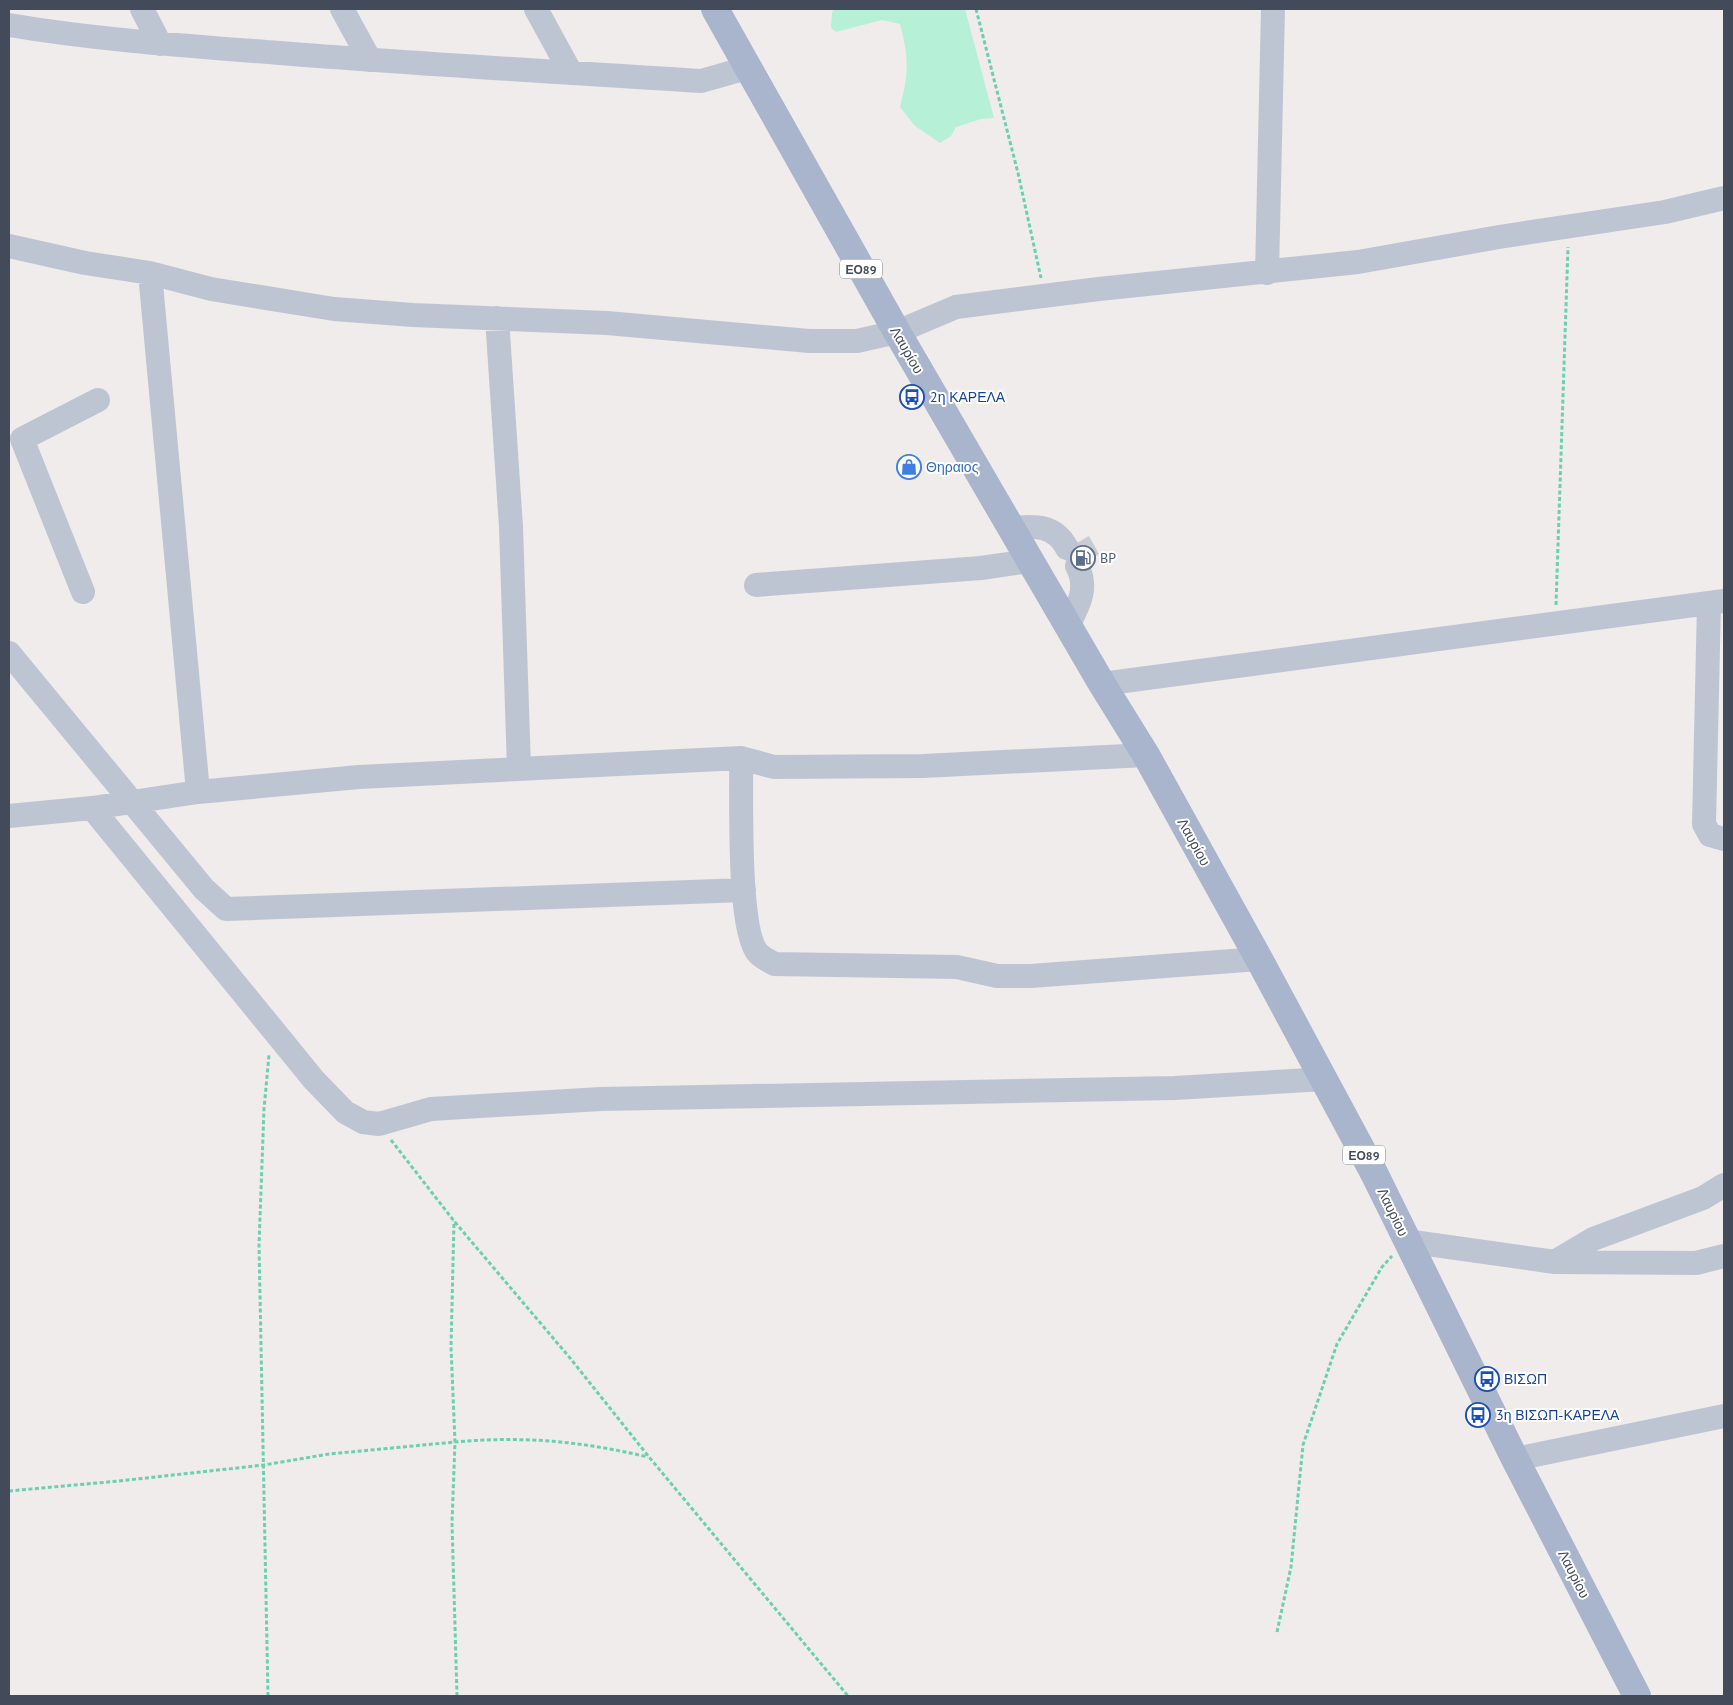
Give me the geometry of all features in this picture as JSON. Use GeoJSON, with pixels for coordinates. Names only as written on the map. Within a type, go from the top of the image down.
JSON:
{"type":"FeatureCollection","features":[{"type":"Feature","properties":{"kind":"main road","name":"Λαυρίου"},"geometry":{"type":"LineString","coordinates":[[714,9],[897,332],[1102,684],[1146,755],[1325,1079],[1515,1459],[1637,1696]]}},
{"type":"Feature","properties":{"kind":"street"},"geometry":{"type":"LineString","coordinates":[[142,9],[160,44]]}},
{"type":"Feature","properties":{"kind":"street"},"geometry":{"type":"LineString","coordinates":[[342,9],[370,60]]}},
{"type":"Feature","properties":{"kind":"street"},"geometry":{"type":"LineString","coordinates":[[536,9],[571,73]]}},
{"type":"Feature","properties":{"kind":"street"},"geometry":{"type":"LineString","coordinates":[[1267,273],[1273,9]]}},
{"type":"Feature","properties":{"kind":"street"},"geometry":{"type":"LineString","coordinates":[[9,24],[57,33],[160,44],[370,60],[701,81],[747,68]]}},
{"type":"Feature","properties":{"kind":"street"},"geometry":{"type":"LineString","coordinates":[[9,246],[150,273],[211,289],[269,300],[334,309],[412,315],[607,323],[809,341],[857,341],[897,332],[956,307],[1044,295],[1358,262],[1499,237],[1568,229],[1665,212],[1724,198]]}},
{"type":"Feature","properties":{"kind":"street"},"geometry":{"type":"LineString","coordinates":[[150,273],[198,792]]}},
{"type":"Feature","properties":{"kind":"street"},"geometry":{"type":"LineString","coordinates":[[497,318],[511,526],[519,768]]}},
{"type":"Feature","properties":{"kind":"street"},"geometry":{"type":"LineString","coordinates":[[82,592],[15,441],[98,400]]}},
{"type":"Feature","properties":{"kind":"street"},"geometry":{"type":"LineString","coordinates":[[1011,528],[1028,526],[1046,529],[1062,538],[1082,574],[1082,597],[1068,626]]}},
{"type":"Feature","properties":{"kind":"street"},"geometry":{"type":"LineString","coordinates":[[756,586],[964,570],[1030,561]]}},
{"type":"Feature","properties":{"kind":"street"},"geometry":{"type":"LineString","coordinates":[[1102,684],[1262,661],[1555,625],[1717,602],[1704,824],[1710,835],[1724,839]]}},
{"type":"Feature","properties":{"kind":"street"},"geometry":{"type":"LineString","coordinates":[[9,653],[210,896],[226,909],[744,890]]}},
{"type":"Feature","properties":{"kind":"street"},"geometry":{"type":"LineString","coordinates":[[9,816],[135,804],[198,792],[359,777],[519,768],[741,758],[774,767],[913,766],[1146,755]]}},
{"type":"Feature","properties":{"kind":"street"},"geometry":{"type":"LineString","coordinates":[[741,758],[744,890],[748,930],[758,953],[774,964],[957,966],[997,976],[1030,976],[1259,959]]}},
{"type":"Feature","properties":{"kind":"street"},"geometry":{"type":"LineString","coordinates":[[92,808],[314,1080],[345,1112],[363,1122],[379,1124],[431,1109],[601,1099],[1175,1088],[1325,1079]]}},
{"type":"Feature","properties":{"kind":"street"},"geometry":{"type":"LineString","coordinates":[[1555,1262],[1593,1239],[1703,1198],[1724,1185]]}},
{"type":"Feature","properties":{"kind":"street"},"geometry":{"type":"LineString","coordinates":[[1406,1240],[1555,1262],[1696,1263],[1724,1256]]}},
{"type":"Feature","properties":{"kind":"street"},"geometry":{"type":"LineString","coordinates":[[1515,1459],[1724,1416]]}},
{"type":"Feature","properties":{"kind":"path"},"geometry":{"type":"LineString","coordinates":[[976,9],[1018,173],[1044,295]]}},
{"type":"Feature","properties":{"kind":"path"},"geometry":{"type":"LineString","coordinates":[[1555,625],[1564,405],[1568,229]]}},
{"type":"Feature","properties":{"kind":"path"},"geometry":{"type":"LineString","coordinates":[[268,1696],[260,1245],[264,1108],[271,1028]]}},
{"type":"Feature","properties":{"kind":"path"},"geometry":{"type":"LineString","coordinates":[[379,1124],[454,1221],[570,1358],[649,1457],[848,1696]]}},
{"type":"Feature","properties":{"kind":"path"},"geometry":{"type":"LineString","coordinates":[[454,1221],[451,1347],[455,1442],[452,1523],[456,1696]]}},
{"type":"Feature","properties":{"kind":"path"},"geometry":{"type":"LineString","coordinates":[[1277,1632],[1291,1567],[1303,1445],[1337,1344],[1382,1267],[1406,1240]]}},
{"type":"Feature","properties":{"kind":"path"},"geometry":{"type":"LineString","coordinates":[[9,1491],[264,1464],[329,1454],[492,1439],[562,1441],[596,1445],[649,1457]]}},
{"type":"Feature","properties":{"kind":"green space"},"geometry":{"type":"Polygon","coordinates":[[[835,9],[965,9],[994,118],[981,119],[956,127],[951,136],[940,143],[915,126],[900,107],[907,65],[900,24],[882,20],[836,32],[831,28],[832,12],[835,9]]]}},
{"type":"Feature","properties":{"kind":"building"},"geometry":{"type":"Polygon","coordinates":[[[1089,536],[1099,554],[1071,570],[1061,552],[1089,536]]]}},
{"type":"Feature","properties":{"kind":"place","name":"2η ΚΑΡΕΛΑ"},"geometry":{"type":"Point","coordinates":[912,397]}},
{"type":"Feature","properties":{"kind":"place","name":"Θηραιος"},"geometry":{"type":"Point","coordinates":[909,467]}},
{"type":"Feature","properties":{"kind":"place","name":"BP"},"geometry":{"type":"Point","coordinates":[1083,558]}},
{"type":"Feature","properties":{"kind":"place","name":"ΒΙΣΩΠ"},"geometry":{"type":"Point","coordinates":[1487,1379]}},
{"type":"Feature","properties":{"kind":"place","name":"3η ΒΙΣΩΠ-ΚΑΡΕΛΑ"},"geometry":{"type":"Point","coordinates":[1478,1415]}}]}
